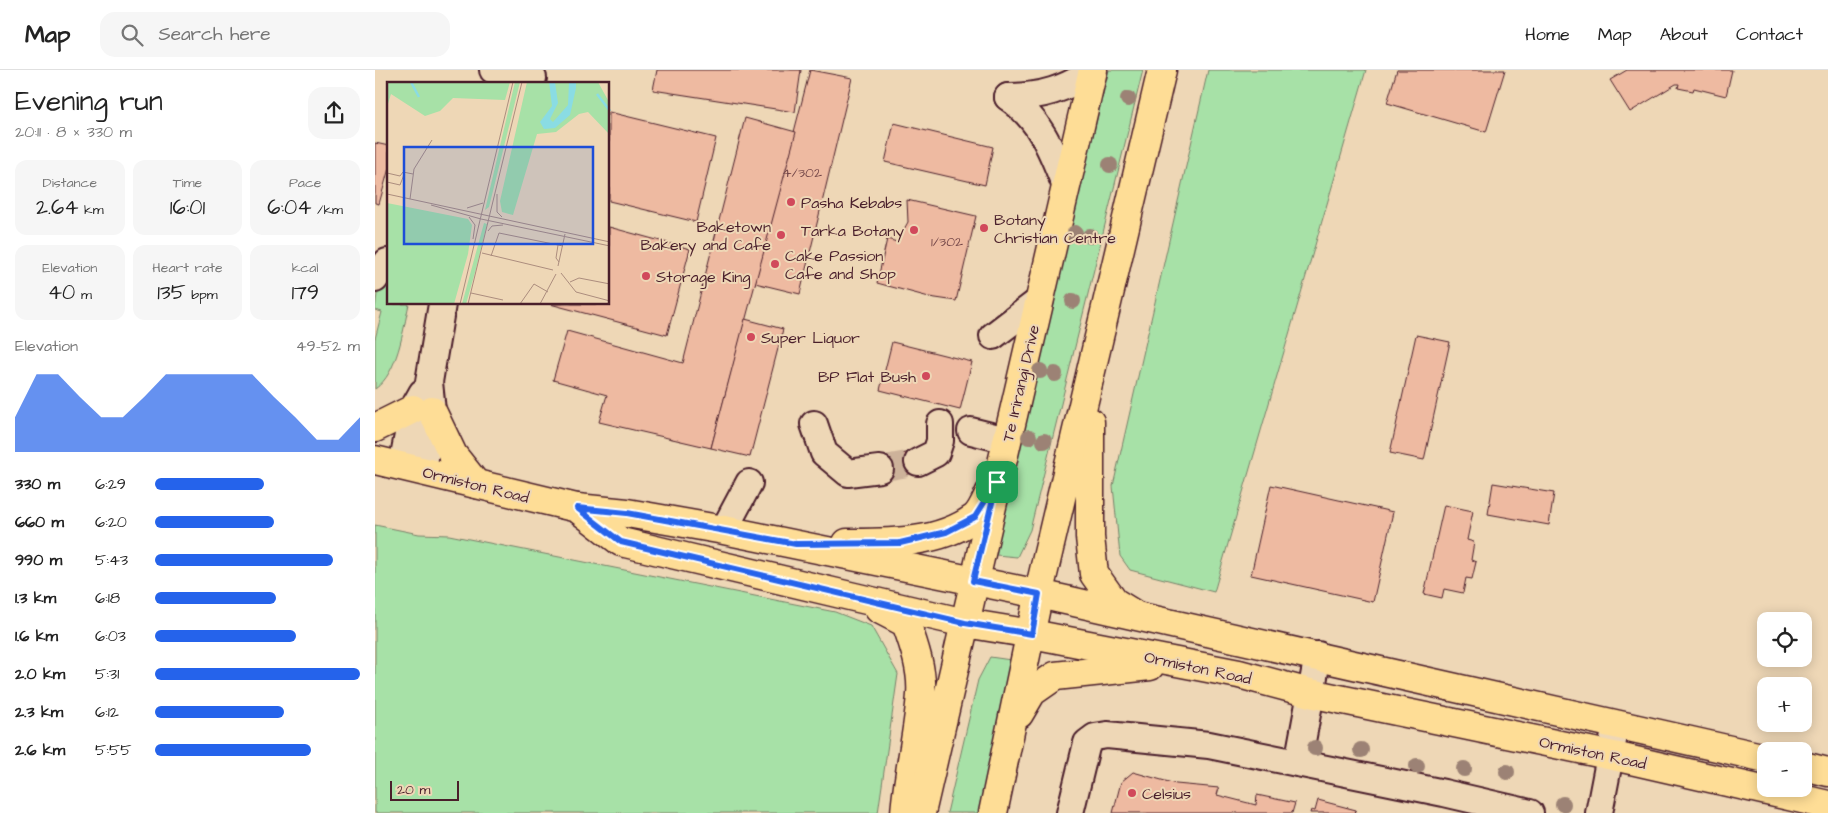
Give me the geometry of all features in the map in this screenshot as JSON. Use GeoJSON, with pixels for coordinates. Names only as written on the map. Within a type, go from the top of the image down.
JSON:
{"type":"FeatureCollection","features":[{"type":"Feature","properties":{"kind":"main road","name":"Te Irirangi Drive"},"geometry":{"type":"LineString","coordinates":[[921,813],[973,581],[1093,70]]}},
{"type":"Feature","properties":{"kind":"main road"},"geometry":{"type":"LineString","coordinates":[[993,813],[1039,594],[1162,70]]}},
{"type":"Feature","properties":{"kind":"main road"},"geometry":{"type":"LineString","coordinates":[[1088,388],[1091,466],[1090,538],[1095,574],[1114,602],[1137,616]]}},
{"type":"Feature","properties":{"kind":"main road"},"geometry":{"type":"LineString","coordinates":[[375,428],[423,410],[453,455],[476,484]]}},
{"type":"Feature","properties":{"kind":"main road","name":"Ormiston Road"},"geometry":{"type":"LineString","coordinates":[[375,460],[577,508],[627,513],[725,530],[1039,594],[1757,756]]}},
{"type":"Feature","properties":{"kind":"main road"},"geometry":{"type":"LineString","coordinates":[[796,544],[900,543],[946,532],[975,517],[997,482]]}},
{"type":"Feature","properties":{"kind":"main road","name":"Ormiston Road"},"geometry":{"type":"LineString","coordinates":[[577,508],[621,542],[965,623],[1239,674],[1310,693],[1610,755],[1828,805]]}},
{"type":"Feature","properties":{"kind":"main road"},"geometry":{"type":"LineString","coordinates":[[854,597],[906,623],[914,644],[921,693],[905,813]]}},
{"type":"Feature","properties":{"kind":"main road"},"geometry":{"type":"LineString","coordinates":[[1013,724],[1032,692],[1055,676],[1182,663]]}},
{"type":"Feature","properties":{"kind":"main road"},"geometry":{"type":"LineString","coordinates":[[1812,768],[1828,772]]}},
{"type":"Feature","properties":{"kind":"street"},"geometry":{"type":"LineString","coordinates":[[493,70],[534,77]]}},
{"type":"Feature","properties":{"kind":"street"},"geometry":{"type":"LineString","coordinates":[[1066,187],[1042,130],[1021,106],[1008,97],[1028,97],[1070,86],[1093,70]]}},
{"type":"Feature","properties":{"kind":"street"},"geometry":{"type":"LineString","coordinates":[[993,336],[1039,300]]}},
{"type":"Feature","properties":{"kind":"street"},"geometry":{"type":"LineString","coordinates":[[413,469],[442,305]]}},
{"type":"Feature","properties":{"kind":"street"},"geometry":{"type":"LineString","coordinates":[[814,424],[824,453],[848,473],[880,469]]}},
{"type":"Feature","properties":{"kind":"street"},"geometry":{"type":"LineString","coordinates":[[918,462],[936,453],[940,441],[940,424]]}},
{"type":"Feature","properties":{"kind":"street"},"geometry":{"type":"LineString","coordinates":[[971,431],[1007,440]]}},
{"type":"Feature","properties":{"kind":"street"},"geometry":{"type":"LineString","coordinates":[[725,530],[749,483]]}},
{"type":"Feature","properties":{"kind":"street"},"geometry":{"type":"LineString","coordinates":[[1299,763],[1318,656]]}},
{"type":"Feature","properties":{"kind":"street"},"geometry":{"type":"LineString","coordinates":[[1599,813],[1616,725]]}},
{"type":"Feature","properties":{"kind":"street"},"geometry":{"type":"LineString","coordinates":[[1070,813],[1087,743],[1095,737],[1107,735],[1209,745],[1530,813]]}},
{"type":"Feature","properties":{"kind":"green space"},"geometry":{"type":"Polygon","coordinates":[[[1109,70],[1143,70],[1030,530],[1017,557],[996,555],[995,534],[1109,70]]]}},
{"type":"Feature","properties":{"kind":"green space"},"geometry":{"type":"Polygon","coordinates":[[[1208,70],[1366,70],[1214,592],[1130,570],[1120,556],[1113,486],[1208,70]]]}},
{"type":"Feature","properties":{"kind":"green space"},"geometry":{"type":"Polygon","coordinates":[[[387,286],[387,305],[409,305],[402,338],[394,362],[383,382],[375,389],[375,339],[382,312],[375,310],[377,294],[387,286]]]}},
{"type":"Feature","properties":{"kind":"green space"},"geometry":{"type":"Polygon","coordinates":[[[375,525],[419,534],[449,535],[835,612],[871,626],[898,674],[878,813],[375,813],[375,525]]]}},
{"type":"Feature","properties":{"kind":"green space"},"geometry":{"type":"Polygon","coordinates":[[[990,657],[1011,660],[984,813],[947,813],[978,680],[990,657]]]}},
{"type":"Feature","properties":{"kind":"building"},"geometry":{"type":"Polygon","coordinates":[[[657,70],[801,70],[795,112],[653,90],[657,70]]]}},
{"type":"Feature","properties":{"kind":"building"},"geometry":{"type":"Polygon","coordinates":[[[810,70],[852,78],[800,294],[755,283],[810,70]]]}},
{"type":"Feature","properties":{"kind":"building"},"geometry":{"type":"Polygon","coordinates":[[[1397,70],[1505,70],[1486,132],[1387,103],[1397,70]]]}},
{"type":"Feature","properties":{"kind":"building"},"geometry":{"type":"Polygon","coordinates":[[[1627,70],[1732,70],[1726,96],[1694,88],[1693,91],[1678,88],[1679,84],[1676,84],[1630,112],[1610,80],[1627,70]]]}},
{"type":"Feature","properties":{"kind":"building"},"geometry":{"type":"Polygon","coordinates":[[[610,112],[716,138],[696,222],[610,201],[610,112]]]}},
{"type":"Feature","properties":{"kind":"building"},"geometry":{"type":"Polygon","coordinates":[[[745,118],[796,132],[711,448],[599,422],[607,395],[553,380],[567,331],[683,363],[745,118]]]}},
{"type":"Feature","properties":{"kind":"building"},"geometry":{"type":"Polygon","coordinates":[[[894,123],[993,147],[985,185],[885,162],[894,123]]]}},
{"type":"Feature","properties":{"kind":"building"},"geometry":{"type":"Polygon","coordinates":[[[375,143],[387,146],[387,175],[379,204],[375,203],[375,143]]]}},
{"type":"Feature","properties":{"kind":"building"},"geometry":{"type":"Polygon","coordinates":[[[907,200],[976,216],[956,301],[929,297],[877,283],[887,239],[897,242],[908,222],[907,200]]]}},
{"type":"Feature","properties":{"kind":"building","name":"Storage King"},"geometry":{"type":"Polygon","coordinates":[[[610,227],[690,249],[667,335],[554,305],[610,305],[610,227]]]}},
{"type":"Feature","properties":{"kind":"building"},"geometry":{"type":"Polygon","coordinates":[[[745,319],[783,329],[750,457],[711,448],[745,319]]]}},
{"type":"Feature","properties":{"kind":"building"},"geometry":{"type":"Polygon","coordinates":[[[1416,335],[1450,342],[1424,460],[1390,453],[1416,335]]]}},
{"type":"Feature","properties":{"kind":"building","name":"BP Flat Bush"},"geometry":{"type":"Polygon","coordinates":[[[892,342],[972,362],[960,410],[880,390],[892,342]]]}},
{"type":"Feature","properties":{"kind":"building"},"geometry":{"type":"Polygon","coordinates":[[[917,451],[920,472],[881,479],[878,458],[917,451]]]}},
{"type":"Feature","properties":{"kind":"building"},"geometry":{"type":"Polygon","coordinates":[[[1493,483],[1554,493],[1549,525],[1488,514],[1493,483]]]}},
{"type":"Feature","properties":{"kind":"building"},"geometry":{"type":"Polygon","coordinates":[[[1271,485],[1393,512],[1373,602],[1251,575],[1271,485]]]}},
{"type":"Feature","properties":{"kind":"building"},"geometry":{"type":"Polygon","coordinates":[[[1444,505],[1473,511],[1467,540],[1474,542],[1471,560],[1476,562],[1472,579],[1466,578],[1463,593],[1444,589],[1442,598],[1424,594],[1444,505]]]}},
{"type":"Feature","properties":{"kind":"building"},"geometry":{"type":"Polygon","coordinates":[[[1133,772],[1176,784],[1219,788],[1217,795],[1256,805],[1257,795],[1295,803],[1292,813],[1113,813],[1121,782],[1133,772]]]}},
{"type":"Feature","properties":{"kind":"building"},"geometry":{"type":"Polygon","coordinates":[[[1318,800],[1356,810],[1355,813],[1310,813],[1311,810],[1315,811],[1318,800]]]}},
{"type":"Feature","properties":{"kind":"tunnel"},"geometry":{"type":"LineString","coordinates":[[880,469],[918,462]]}},
{"type":"Feature","properties":{"kind":"place","name":"Pasha Kebabs"},"geometry":{"type":"Point","coordinates":[791,202]}},
{"type":"Feature","properties":{"kind":"place","name":"Botany Christian Centre"},"geometry":{"type":"Point","coordinates":[984,228]}},
{"type":"Feature","properties":{"kind":"place","name":"Tarka Botany"},"geometry":{"type":"Point","coordinates":[914,230]}},
{"type":"Feature","properties":{"kind":"place","name":"Baketown Bakery and Cafe"},"geometry":{"type":"Point","coordinates":[781,235]}},
{"type":"Feature","properties":{"kind":"place","name":"Cake Passion Cafe and Shop"},"geometry":{"type":"Point","coordinates":[775,264]}},
{"type":"Feature","properties":{"kind":"place","name":"Storage King"},"geometry":{"type":"Point","coordinates":[646,276]}},
{"type":"Feature","properties":{"kind":"place","name":"Super Liquor"},"geometry":{"type":"Point","coordinates":[751,337]}},
{"type":"Feature","properties":{"kind":"place","name":"BP Flat Bush"},"geometry":{"type":"Point","coordinates":[926,376]}},
{"type":"Feature","properties":{"kind":"place","name":"Celsius"},"geometry":{"type":"Point","coordinates":[1132,793]}},
{"type":"Feature","properties":{"kind":"route"},"geometry":{"type":"LineString","coordinates":[[997,482],[973,581],[1039,594],[1032,634],[965,623],[621,542],[577,508],[627,513],[796,544],[900,543],[946,532],[975,517],[997,482]]}}]}
